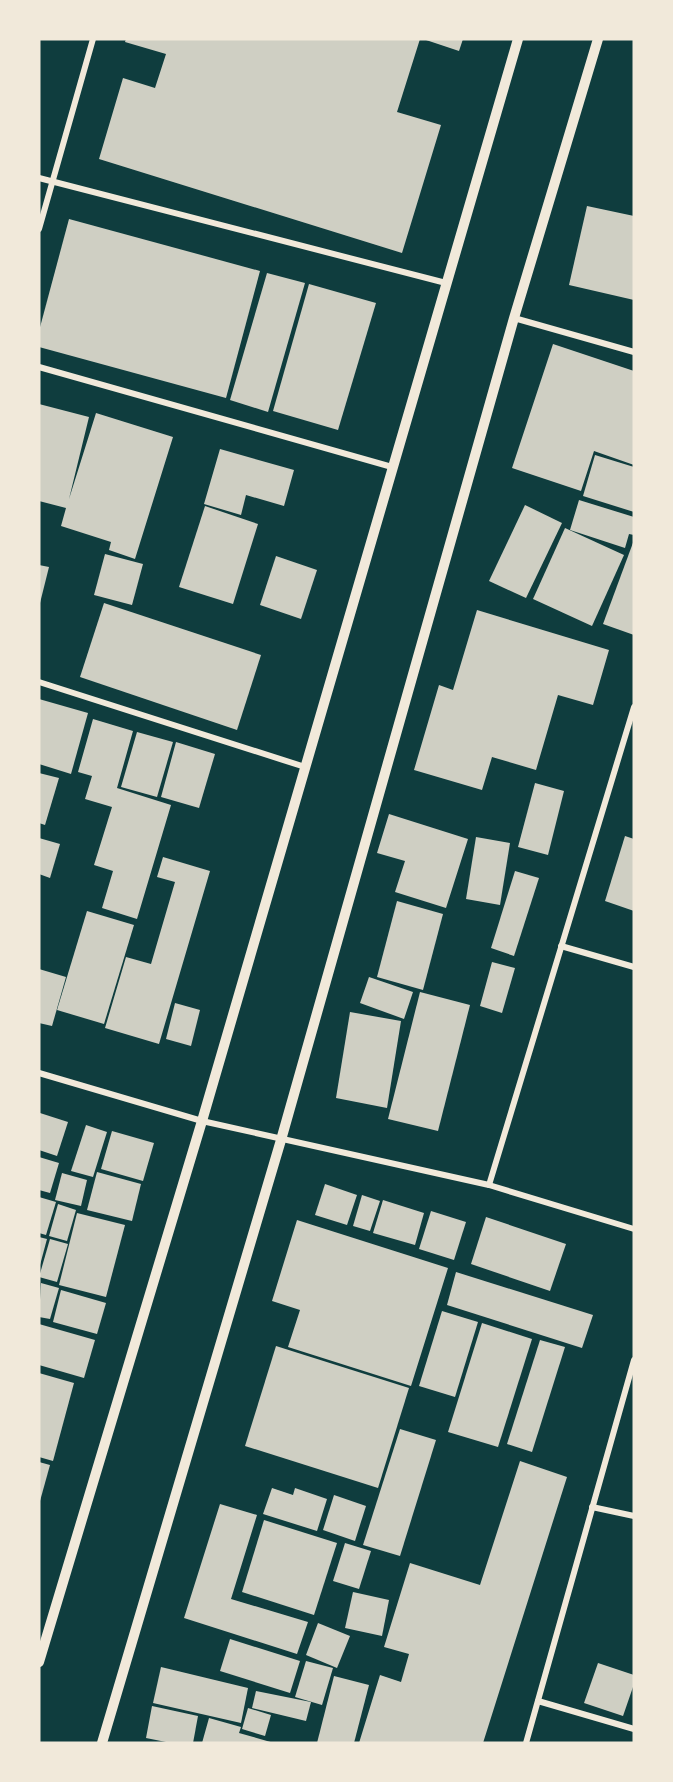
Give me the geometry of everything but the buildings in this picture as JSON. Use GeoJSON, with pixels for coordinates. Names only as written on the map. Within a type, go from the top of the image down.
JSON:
{"type":"FeatureCollection","features":[{"type":"Feature","properties":{"kind":"street"},"geometry":{"type":"LineString","coordinates":[[39,229],[93,39]]}},
{"type":"Feature","properties":{"kind":"street"},"geometry":{"type":"LineString","coordinates":[[39,1662],[41,1648],[202,1121],[518,39]]}},
{"type":"Feature","properties":{"kind":"street"},"geometry":{"type":"LineString","coordinates":[[102,1743],[281,1140],[514,318],[598,39]]}},
{"type":"Feature","properties":{"kind":"street"},"geometry":{"type":"LineString","coordinates":[[39,178],[446,283]]}},
{"type":"Feature","properties":{"kind":"street"},"geometry":{"type":"LineString","coordinates":[[514,318],[634,352]]}},
{"type":"Feature","properties":{"kind":"street"},"geometry":{"type":"LineString","coordinates":[[39,367],[392,467]]}},
{"type":"Feature","properties":{"kind":"street"},"geometry":{"type":"LineString","coordinates":[[39,682],[305,767]]}},
{"type":"Feature","properties":{"kind":"street"},"geometry":{"type":"LineString","coordinates":[[489,1185],[634,708]]}},
{"type":"Feature","properties":{"kind":"street"},"geometry":{"type":"LineString","coordinates":[[561,946],[634,967]]}},
{"type":"Feature","properties":{"kind":"street"},"geometry":{"type":"LineString","coordinates":[[39,1073],[202,1121],[489,1185],[634,1229]]}},
{"type":"Feature","properties":{"kind":"street"},"geometry":{"type":"LineString","coordinates":[[526,1743],[634,1360]]}},
{"type":"Feature","properties":{"kind":"street"},"geometry":{"type":"LineString","coordinates":[[592,1507],[634,1516]]}},
{"type":"Feature","properties":{"kind":"street"},"geometry":{"type":"LineString","coordinates":[[538,1701],[634,1729]]}}]}
